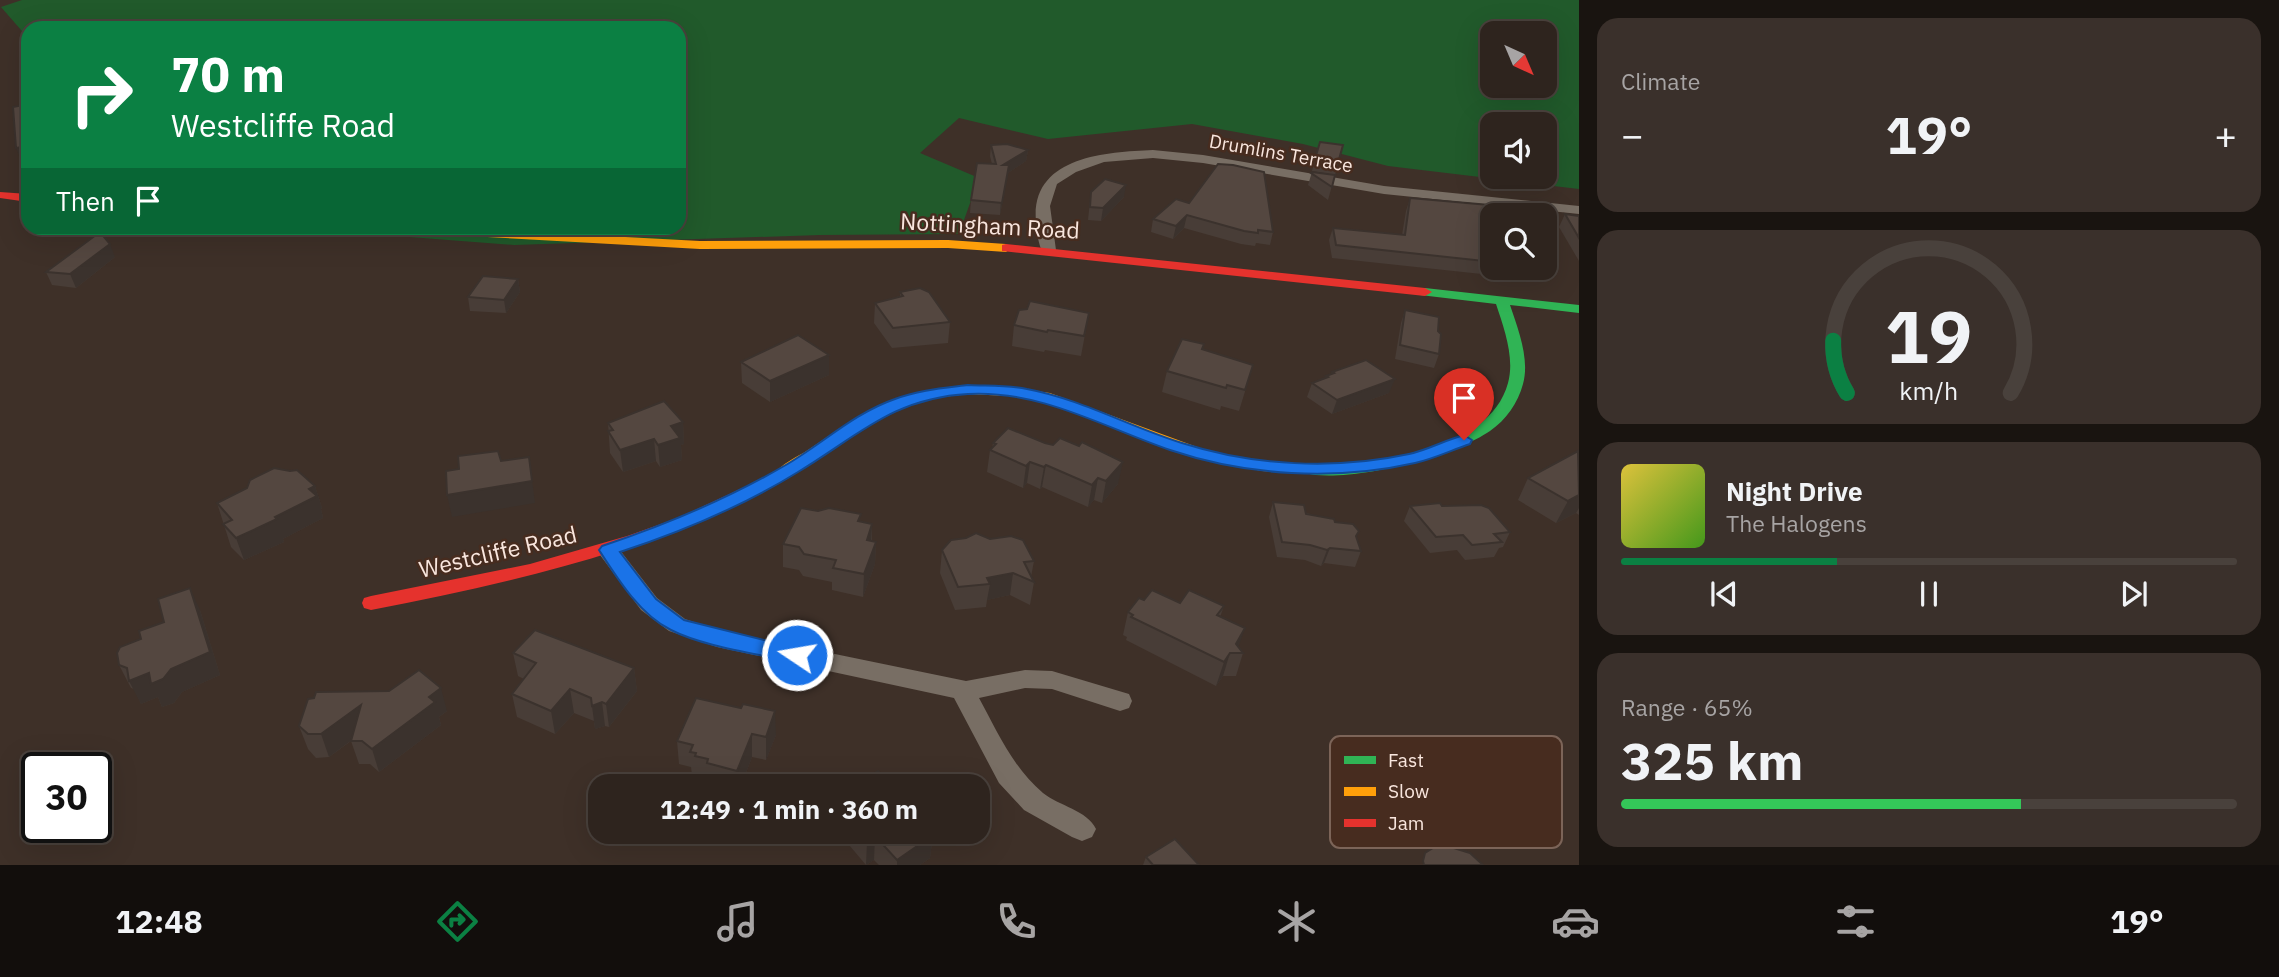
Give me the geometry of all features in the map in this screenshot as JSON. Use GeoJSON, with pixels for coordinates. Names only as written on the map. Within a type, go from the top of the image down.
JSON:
{"type":"FeatureCollection","features":[{"type":"Feature","properties":{"kind":"street","name":"Drumlins Terrace"},"geometry":{"type":"LineString","coordinates":[[1048,250],[1043,212],[1045,193],[1052,181],[1093,160],[1124,156],[1181,155],[1388,190],[1579,211]]}},
{"type":"Feature","properties":{"kind":"street"},"geometry":{"type":"LineString","coordinates":[[0,195],[21,197]]}},
{"type":"Feature","properties":{"kind":"street","name":"Nottingham Road"},"geometry":{"type":"LineString","coordinates":[[499,235],[700,245],[948,244],[1048,250],[1579,309]]}},
{"type":"Feature","properties":{"kind":"street","name":"Westcliffe Road"},"geometry":{"type":"LineString","coordinates":[[371,603],[467,586],[608,550],[645,537],[736,499],[792,469],[870,417],[898,402],[968,389],[1024,393],[1055,400],[1176,447],[1231,461],[1325,468],[1375,465],[1415,458],[1464,440],[1498,418],[1513,398],[1519,371],[1501,299]]}},
{"type":"Feature","properties":{"kind":"street"},"geometry":{"type":"LineString","coordinates":[[608,550],[649,604],[677,625],[717,638],[966,691],[1025,679],[1052,680],[1120,701]]}},
{"type":"Feature","properties":{"kind":"street"},"geometry":{"type":"LineString","coordinates":[[966,691],[967,698],[1008,775],[1034,802],[1082,829]]}},
{"type":"Feature","properties":{"kind":"green space"},"geometry":{"type":"Polygon","coordinates":[[[22,0],[1579,0],[1579,189],[1557,186],[1557,112],[1480,112],[1480,177],[1388,166],[1303,144],[1192,124],[1048,139],[959,118],[920,153],[979,178],[959,234],[820,235],[514,245],[383,235],[686,235],[686,21],[21,21],[21,30],[1,7],[22,0]]]}},
{"type":"Feature","properties":{"kind":"building"},"geometry":{"type":"Polygon","coordinates":[[[21,105],[21,147],[16,148],[13,107],[21,105]]]}},
{"type":"Feature","properties":{"kind":"building"},"geometry":{"type":"Polygon","coordinates":[[[1320,142],[1343,145],[1338,163],[1315,159],[1320,142]]]}},
{"type":"Feature","properties":{"kind":"building"},"geometry":{"type":"Polygon","coordinates":[[[1007,144],[1028,150],[1003,165],[1009,165],[1002,203],[971,200],[977,163],[996,164],[991,145],[1007,144]]]}},
{"type":"Feature","properties":{"kind":"building"},"geometry":{"type":"Polygon","coordinates":[[[1218,164],[1264,172],[1273,232],[1244,231],[1187,215],[1176,226],[1153,219],[1176,199],[1189,203],[1218,164]]]}},
{"type":"Feature","properties":{"kind":"building"},"geometry":{"type":"Polygon","coordinates":[[[1311,173],[1335,175],[1332,187],[1311,173]]]}},
{"type":"Feature","properties":{"kind":"building"},"geometry":{"type":"Polygon","coordinates":[[[1105,179],[1126,185],[1103,208],[1090,207],[1091,192],[1105,179]]]}},
{"type":"Feature","properties":{"kind":"building"},"geometry":{"type":"Polygon","coordinates":[[[1410,198],[1480,204],[1480,261],[1336,245],[1333,228],[1405,235],[1410,198]]]}},
{"type":"Feature","properties":{"kind":"building"},"geometry":{"type":"Polygon","coordinates":[[[1565,214],[1579,216],[1579,238],[1565,214]]]}},
{"type":"Feature","properties":{"kind":"building"},"geometry":{"type":"Polygon","coordinates":[[[96,235],[102,235],[110,244],[70,274],[46,272],[96,235]]]}},
{"type":"Feature","properties":{"kind":"building"},"geometry":{"type":"Polygon","coordinates":[[[483,276],[518,279],[504,300],[468,297],[483,276]]]}},
{"type":"Feature","properties":{"kind":"building"},"geometry":{"type":"Polygon","coordinates":[[[920,288],[929,292],[950,322],[893,328],[875,303],[903,296],[900,292],[920,288]]]}},
{"type":"Feature","properties":{"kind":"building"},"geometry":{"type":"Polygon","coordinates":[[[1030,301],[1089,313],[1084,336],[1014,325],[1019,310],[1027,309],[1030,301]]]}},
{"type":"Feature","properties":{"kind":"building"},"geometry":{"type":"Polygon","coordinates":[[[1405,310],[1439,317],[1439,354],[1400,345],[1405,310]]]}},
{"type":"Feature","properties":{"kind":"building"},"geometry":{"type":"Polygon","coordinates":[[[798,335],[829,355],[770,381],[741,362],[798,335]]]}},
{"type":"Feature","properties":{"kind":"building"},"geometry":{"type":"Polygon","coordinates":[[[1182,339],[1204,344],[1202,349],[1253,365],[1245,390],[1227,385],[1226,388],[1167,371],[1182,339]]]}},
{"type":"Feature","properties":{"kind":"building"},"geometry":{"type":"Polygon","coordinates":[[[1366,360],[1395,379],[1337,400],[1312,383],[1328,377],[1326,376],[1334,373],[1332,372],[1366,360]]]}},
{"type":"Feature","properties":{"kind":"building"},"geometry":{"type":"Polygon","coordinates":[[[664,401],[683,422],[671,426],[680,438],[658,445],[654,439],[620,450],[608,431],[613,430],[608,423],[664,401]]]}},
{"type":"Feature","properties":{"kind":"building"},"geometry":{"type":"Polygon","coordinates":[[[1008,428],[1053,445],[1060,438],[1079,446],[1082,442],[1123,462],[1106,481],[1098,478],[1092,485],[1046,465],[1044,467],[1030,462],[1026,466],[990,450],[996,444],[993,443],[1008,428]]]}},
{"type":"Feature","properties":{"kind":"building"},"geometry":{"type":"Polygon","coordinates":[[[498,451],[501,461],[529,457],[532,481],[447,495],[446,471],[459,469],[458,456],[498,451]]]}},
{"type":"Feature","properties":{"kind":"building"},"geometry":{"type":"Polygon","coordinates":[[[1578,451],[1579,495],[1568,501],[1528,478],[1578,451]]]}},
{"type":"Feature","properties":{"kind":"building"},"geometry":{"type":"Polygon","coordinates":[[[274,468],[297,470],[315,486],[309,489],[317,496],[236,538],[223,524],[232,520],[217,503],[247,488],[250,480],[274,468]]]}},
{"type":"Feature","properties":{"kind":"building"},"geometry":{"type":"Polygon","coordinates":[[[1273,502],[1304,505],[1306,514],[1353,524],[1359,531],[1356,536],[1361,551],[1327,550],[1282,542],[1273,502]]]}},
{"type":"Feature","properties":{"kind":"building"},"geometry":{"type":"Polygon","coordinates":[[[1440,503],[1442,506],[1481,505],[1489,508],[1510,532],[1494,534],[1502,542],[1472,545],[1463,535],[1436,537],[1410,506],[1440,503]]]}},
{"type":"Feature","properties":{"kind":"building"},"geometry":{"type":"Polygon","coordinates":[[[801,508],[818,511],[829,508],[861,514],[858,521],[872,524],[867,540],[876,542],[864,574],[833,568],[836,560],[804,554],[799,547],[783,544],[801,508]]]}},
{"type":"Feature","properties":{"kind":"building"},"geometry":{"type":"Polygon","coordinates":[[[976,533],[990,539],[1011,536],[1023,540],[1034,561],[1024,562],[1034,582],[1013,573],[987,578],[990,584],[958,587],[942,550],[951,540],[966,538],[976,533]]]}},
{"type":"Feature","properties":{"kind":"building"},"geometry":{"type":"Polygon","coordinates":[[[190,588],[210,652],[171,669],[163,679],[151,684],[149,673],[129,681],[127,668],[119,665],[117,653],[120,647],[141,639],[139,631],[164,622],[158,599],[190,588]]]}},
{"type":"Feature","properties":{"kind":"building"},"geometry":{"type":"Polygon","coordinates":[[[1152,590],[1180,603],[1189,590],[1224,606],[1217,615],[1245,628],[1236,644],[1243,653],[1230,653],[1224,662],[1131,617],[1133,615],[1128,612],[1139,598],[1144,600],[1152,590]]]}},
{"type":"Feature","properties":{"kind":"building"},"geometry":{"type":"Polygon","coordinates":[[[535,630],[634,668],[606,704],[602,702],[592,706],[591,698],[570,689],[551,711],[512,694],[536,663],[513,653],[535,630]]]}},
{"type":"Feature","properties":{"kind":"building"},"geometry":{"type":"Polygon","coordinates":[[[419,670],[441,688],[429,697],[435,702],[372,749],[362,741],[351,741],[361,705],[321,734],[308,734],[299,726],[308,699],[314,698],[316,692],[389,691],[419,670]]]}},
{"type":"Feature","properties":{"kind":"building"},"geometry":{"type":"Polygon","coordinates":[[[696,698],[741,708],[743,704],[775,711],[766,737],[752,734],[737,771],[707,763],[708,759],[690,752],[693,745],[677,741],[696,698]]]}},
{"type":"Feature","properties":{"kind":"building"},"geometry":{"type":"Polygon","coordinates":[[[1175,839],[1199,865],[1153,865],[1146,857],[1175,839]]]}},
{"type":"Feature","properties":{"kind":"building"},"geometry":{"type":"Polygon","coordinates":[[[882,844],[920,844],[897,860],[882,844]]]}},
{"type":"Feature","properties":{"kind":"building"},"geometry":{"type":"Polygon","coordinates":[[[1433,848],[1454,848],[1470,853],[1483,865],[1424,865],[1425,853],[1433,848]]]}},
{"type":"Feature","properties":{"kind":"traffic: fast"},"geometry":{"type":"LineString","coordinates":[[1425,292],[1579,309]]}},
{"type":"Feature","properties":{"kind":"traffic: fast"},"geometry":{"type":"LineString","coordinates":[[1310,469],[1335,469],[1397,461],[1461,442],[1487,427],[1506,407],[1516,383],[1516,351],[1501,299]]}},
{"type":"Feature","properties":{"kind":"traffic: slow"},"geometry":{"type":"LineString","coordinates":[[522,235],[700,245],[948,244],[1006,248]]}},
{"type":"Feature","properties":{"kind":"traffic: slow"},"geometry":{"type":"LineString","coordinates":[[781,475],[886,408],[925,395],[967,390],[1009,391],[1050,398],[1204,455],[1262,466],[1310,469]]}},
{"type":"Feature","properties":{"kind":"traffic: jam"},"geometry":{"type":"LineString","coordinates":[[0,195],[21,197]]}},
{"type":"Feature","properties":{"kind":"traffic: jam"},"geometry":{"type":"LineString","coordinates":[[1006,248],[1425,292]]}},
{"type":"Feature","properties":{"kind":"traffic: jam"},"geometry":{"type":"LineString","coordinates":[[371,603],[530,570],[634,540],[734,500],[781,475]]}},
{"type":"Feature","properties":{"kind":"route"},"geometry":{"type":"LineString","coordinates":[[797,655],[717,638],[677,625],[649,604],[608,550],[736,499],[792,469],[870,417],[898,402],[968,389],[1024,393],[1055,400],[1176,447],[1231,461],[1277,467],[1375,465],[1415,458],[1464,440]]}}]}
